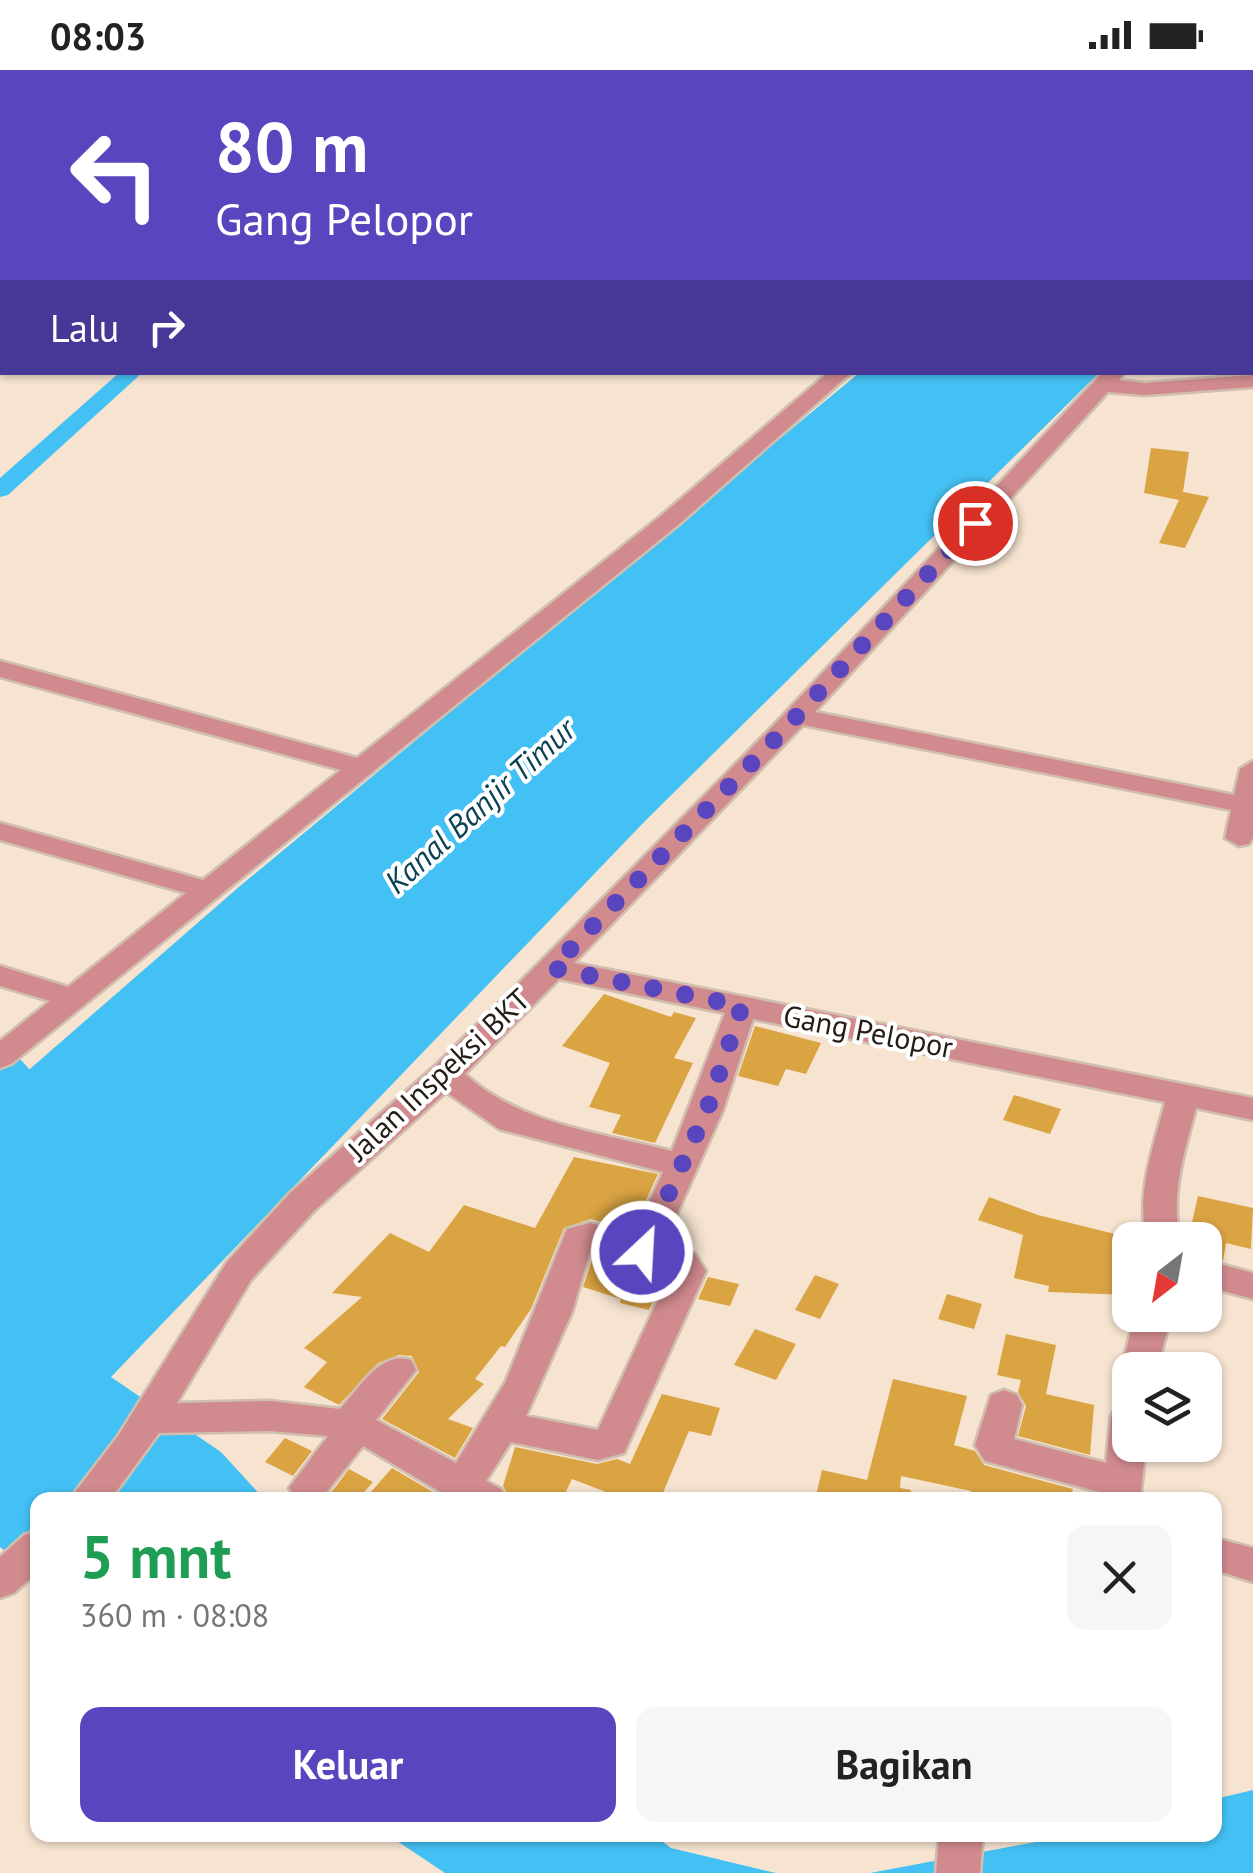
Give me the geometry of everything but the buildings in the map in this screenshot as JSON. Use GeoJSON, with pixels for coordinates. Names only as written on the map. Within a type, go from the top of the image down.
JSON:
{"type":"FeatureCollection","features":[{"type":"Feature","properties":{"kind":"street"},"geometry":{"type":"LineString","coordinates":[[0,1057],[670,520],[839,375]]}},
{"type":"Feature","properties":{"kind":"street"},"geometry":{"type":"LineString","coordinates":[[1108,379],[1146,389],[1253,381]]}},
{"type":"Feature","properties":{"kind":"street","name":"Jalan Inspeksi BKT"},"geometry":{"type":"LineString","coordinates":[[95,1492],[132,1447],[239,1271],[302,1202],[446,1074],[552,968],[797,716],[1108,379]]}},
{"type":"Feature","properties":{"kind":"street"},"geometry":{"type":"LineString","coordinates":[[0,669],[361,767]]}},
{"type":"Feature","properties":{"kind":"street"},"geometry":{"type":"LineString","coordinates":[[797,716],[1245,805]]}},
{"type":"Feature","properties":{"kind":"street"},"geometry":{"type":"LineString","coordinates":[[1238,838],[1253,769]]}},
{"type":"Feature","properties":{"kind":"street"},"geometry":{"type":"LineString","coordinates":[[0,832],[206,890]]}},
{"type":"Feature","properties":{"kind":"street","name":"Gang Pelopor"},"geometry":{"type":"LineString","coordinates":[[552,968],[1253,1110]]}},
{"type":"Feature","properties":{"kind":"street"},"geometry":{"type":"LineString","coordinates":[[0,976],[72,998]]}},
{"type":"Feature","properties":{"kind":"street"},"geometry":{"type":"LineString","coordinates":[[644,1250],[707,1110],[742,1006]]}},
{"type":"Feature","properties":{"kind":"street"},"geometry":{"type":"LineString","coordinates":[[446,1074],[472,1098],[510,1121],[682,1165]]}},
{"type":"Feature","properties":{"kind":"street"},"geometry":{"type":"LineString","coordinates":[[1161,1222],[1183,1096]]}},
{"type":"Feature","properties":{"kind":"street"},"geometry":{"type":"LineString","coordinates":[[149,1418],[319,1420],[352,1427],[386,1440],[474,1492],[556,1308],[561,1282],[579,1238],[590,1235],[683,1263],[689,1271],[611,1442],[598,1445],[504,1426]]}},
{"type":"Feature","properties":{"kind":"street"},"geometry":{"type":"LineString","coordinates":[[1222,1260],[1253,1267]]}},
{"type":"Feature","properties":{"kind":"street"},"geometry":{"type":"LineString","coordinates":[[1222,1278],[1253,1286]]}},
{"type":"Feature","properties":{"kind":"street"},"geometry":{"type":"LineString","coordinates":[[308,1488],[398,1370]]}},
{"type":"Feature","properties":{"kind":"street"},"geometry":{"type":"LineString","coordinates":[[1004,1405],[994,1445],[998,1450],[1122,1491],[1125,1462]]}},
{"type":"Feature","properties":{"kind":"street"},"geometry":{"type":"LineString","coordinates":[[0,1582],[30,1554]]}},
{"type":"Feature","properties":{"kind":"street"},"geometry":{"type":"LineString","coordinates":[[1222,1556],[1253,1564]]}},
{"type":"Feature","properties":{"kind":"water","name":"Kanal Banjir Timur"},"geometry":{"type":"Polygon","coordinates":[[[857,375],[1097,375],[646,820],[111,1377],[221,1452],[258,1492],[30,1492],[30,1571],[0,1547],[0,1095],[240,886],[857,375]]]}},
{"type":"Feature","properties":{"kind":"water"},"geometry":{"type":"Polygon","coordinates":[[[1253,1790],[1253,1873],[870,1873],[1036,1842],[1222,1842],[1222,1797],[1253,1790]]]}},
{"type":"Feature","properties":{"kind":"water"},"geometry":{"type":"Polygon","coordinates":[[[398,1842],[663,1842],[671,1848],[776,1873],[445,1873],[398,1842]]]}},
{"type":"Feature","properties":{"kind":"waterway"},"geometry":{"type":"LineString","coordinates":[[0,490],[130,375]]}},
{"type":"Feature","properties":{"kind":"waterway"},"geometry":{"type":"LineString","coordinates":[[0,1072],[12,1081],[16,1155]]}},
{"type":"Feature","properties":{"kind":"route"},"geometry":{"type":"LineString","coordinates":[[642,1252],[707,1110],[742,1006],[552,968],[783,731],[975,523]]}}]}
